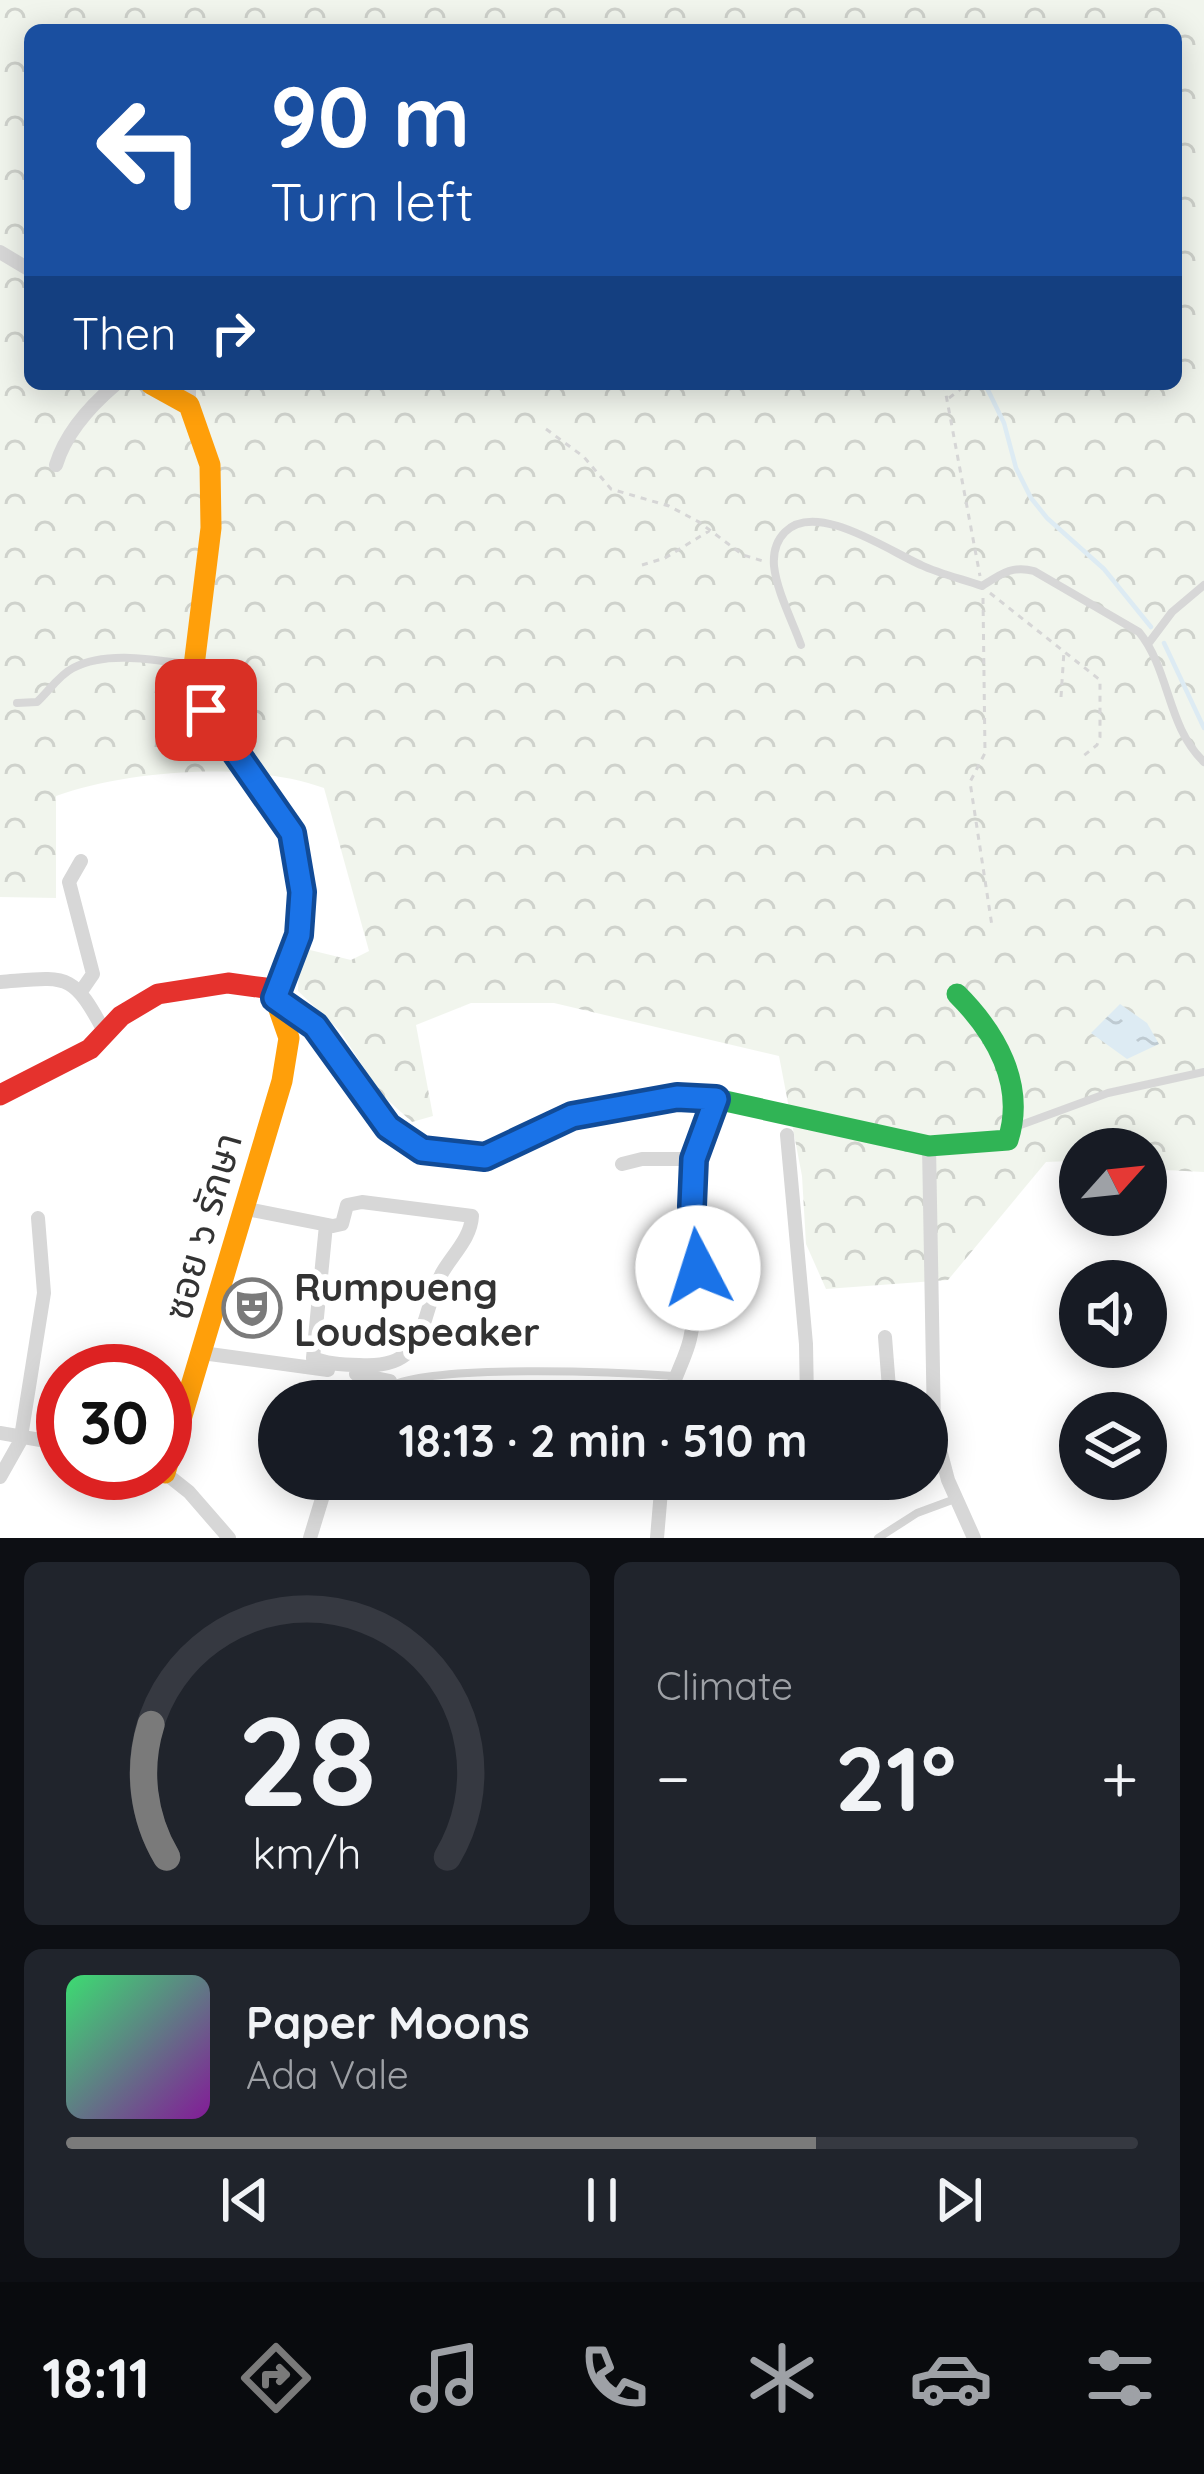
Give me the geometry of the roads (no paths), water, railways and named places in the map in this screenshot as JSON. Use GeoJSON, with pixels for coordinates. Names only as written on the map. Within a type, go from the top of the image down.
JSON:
{"type":"FeatureCollection","features":[{"type":"Feature","properties":{"kind":"street"},"geometry":{"type":"LineString","coordinates":[[56,465],[63,442],[109,390]]}},
{"type":"Feature","properties":{"kind":"street"},"geometry":{"type":"LineString","coordinates":[[189,394],[211,465],[207,583],[192,682],[206,710],[292,833],[302,892],[299,935],[275,998]]}},
{"type":"Feature","properties":{"kind":"street"},"geometry":{"type":"LineString","coordinates":[[81,861],[69,882],[93,974],[82,990]]}},
{"type":"Feature","properties":{"kind":"street"},"geometry":{"type":"LineString","coordinates":[[0,982],[44,979],[68,983],[82,990],[105,1033]]}},
{"type":"Feature","properties":{"kind":"street"},"geometry":{"type":"LineString","coordinates":[[0,1095],[90,1049],[122,1016],[158,994],[228,983],[265,988],[315,1026],[388,1127],[422,1150],[485,1157],[572,1116],[677,1097],[716,1099],[928,1145],[1008,1140],[1014,1128],[1013,1107],[994,1034],[957,994]]}},
{"type":"Feature","properties":{"kind":"street","name":"ซอย ๖ รักษา"},"geometry":{"type":"LineString","coordinates":[[192,1385],[282,1081],[290,1038],[275,998]]}},
{"type":"Feature","properties":{"kind":"street"},"geometry":{"type":"LineString","coordinates":[[675,1380],[690,1341],[698,1268],[692,1206],[694,1159],[716,1099]]}},
{"type":"Feature","properties":{"kind":"street"},"geometry":{"type":"LineString","coordinates":[[787,1136],[807,1380]]}},
{"type":"Feature","properties":{"kind":"street"},"geometry":{"type":"LineString","coordinates":[[928,1145],[928,1380]]}},
{"type":"Feature","properties":{"kind":"street"},"geometry":{"type":"LineString","coordinates":[[622,1164],[642,1159],[694,1159]]}},
{"type":"Feature","properties":{"kind":"street"},"geometry":{"type":"LineString","coordinates":[[242,1208],[326,1225],[342,1224],[347,1205],[362,1202],[473,1217],[469,1232],[442,1274],[420,1337],[390,1364],[350,1365],[313,1358],[326,1225]]}},
{"type":"Feature","properties":{"kind":"street"},"geometry":{"type":"LineString","coordinates":[[0,1477],[21,1438],[44,1293],[38,1218]]}},
{"type":"Feature","properties":{"kind":"street"},"geometry":{"type":"LineString","coordinates":[[885,1337],[888,1380]]}},
{"type":"Feature","properties":{"kind":"street"},"geometry":{"type":"LineString","coordinates":[[202,1353],[387,1380]]}},
{"type":"Feature","properties":{"kind":"street"},"geometry":{"type":"LineString","coordinates":[[0,1433],[36,1440]]}},
{"type":"Feature","properties":{"kind":"street"},"geometry":{"type":"LineString","coordinates":[[948,1473],[974,1538]]}},
{"type":"Feature","properties":{"kind":"street"},"geometry":{"type":"LineString","coordinates":[[192,1495],[229,1538]]}},
{"type":"Feature","properties":{"kind":"street"},"geometry":{"type":"LineString","coordinates":[[310,1538],[322,1500]]}},
{"type":"Feature","properties":{"kind":"street"},"geometry":{"type":"LineString","coordinates":[[657,1538],[660,1500]]}},
{"type":"Feature","properties":{"kind":"lane"},"geometry":{"type":"LineString","coordinates":[[801,645],[773,562],[790,526],[812,520],[874,538],[923,566],[982,586],[1006,570],[1034,571],[1139,632],[1148,644],[1177,723],[1204,762]]}},
{"type":"Feature","properties":{"kind":"lane"},"geometry":{"type":"LineString","coordinates":[[1148,644],[1172,612],[1202,589]]}},
{"type":"Feature","properties":{"kind":"lane"},"geometry":{"type":"LineString","coordinates":[[17,703],[37,702],[62,675],[94,661],[146,659],[194,665]]}},
{"type":"Feature","properties":{"kind":"lane"},"geometry":{"type":"LineString","coordinates":[[1014,1128],[1108,1094],[1204,1072]]}},
{"type":"Feature","properties":{"kind":"lane"},"geometry":{"type":"LineString","coordinates":[[404,1380],[446,1374],[676,1376]]}},
{"type":"Feature","properties":{"kind":"lane"},"geometry":{"type":"LineString","coordinates":[[878,1538],[917,1513],[956,1499]]}},
{"type":"Feature","properties":{"kind":"water"},"geometry":{"type":"Polygon","coordinates":[[[1120,1004],[1147,1023],[1159,1044],[1127,1059],[1091,1033],[1120,1004]]]}},
{"type":"Feature","properties":{"kind":"waterway"},"geometry":{"type":"LineString","coordinates":[[988,390],[1031,498],[1104,569],[1151,627]]}},
{"type":"Feature","properties":{"kind":"waterway"},"geometry":{"type":"LineString","coordinates":[[1164,643],[1204,728]]}},
{"type":"Feature","properties":{"kind":"place","name":"Rumpueng Loudspeaker"},"geometry":{"type":"Point","coordinates":[252,1308]}}]}
